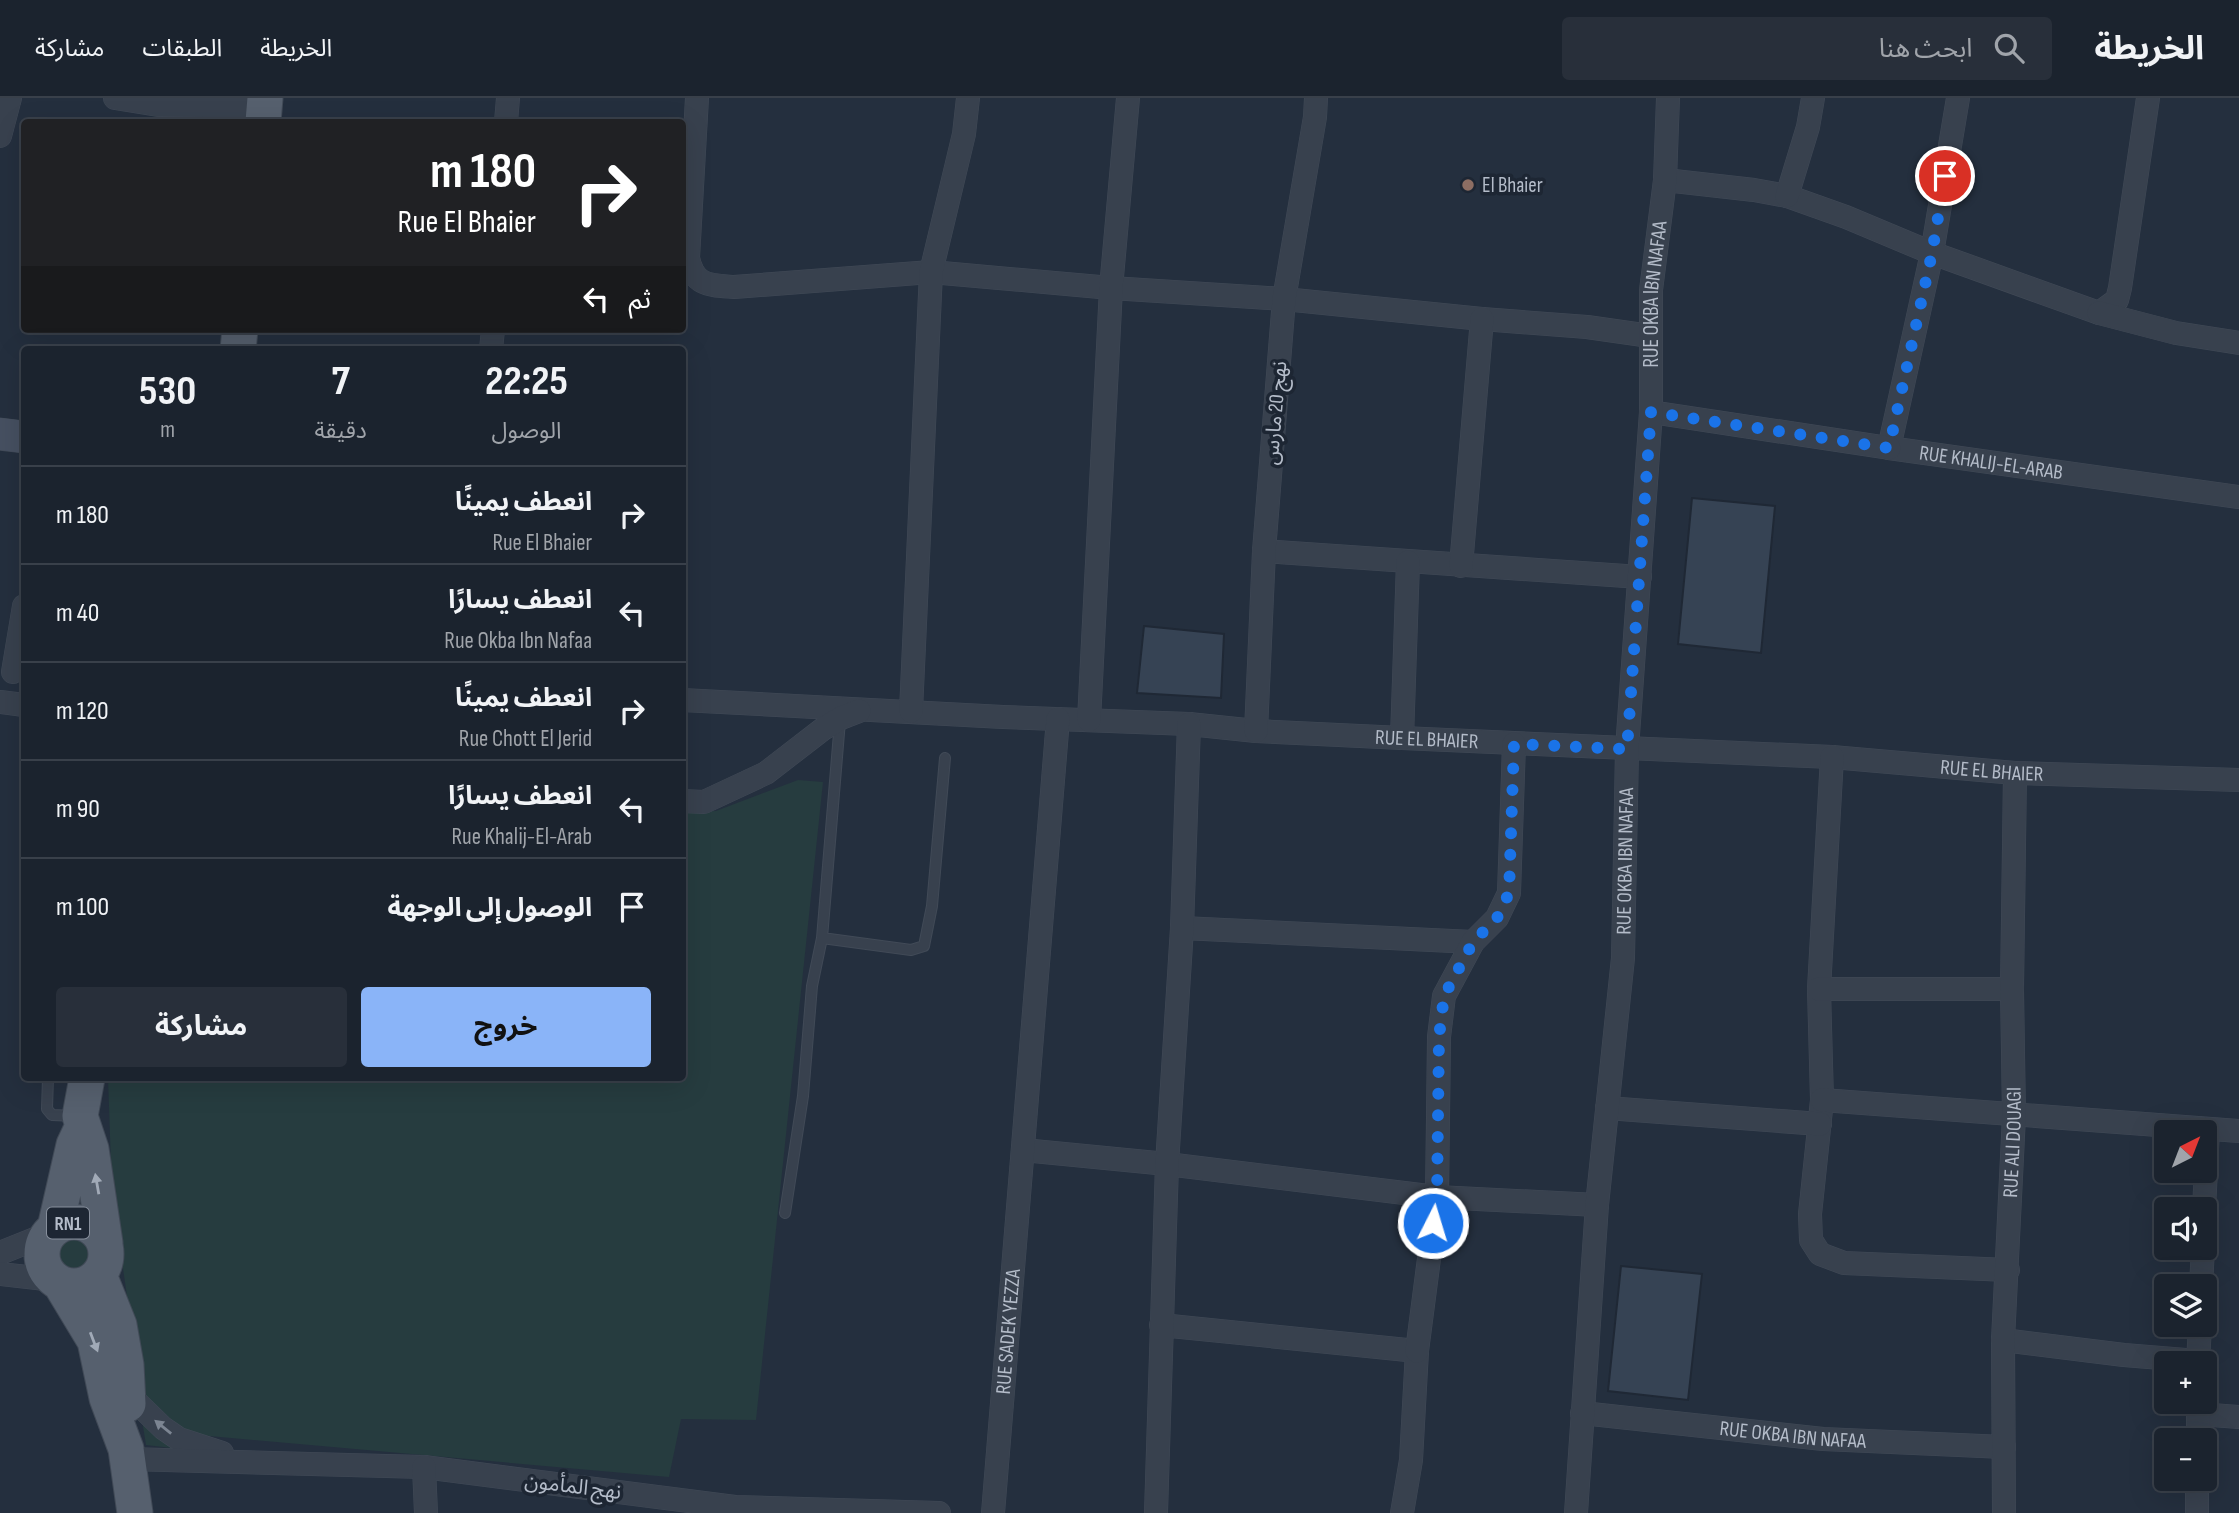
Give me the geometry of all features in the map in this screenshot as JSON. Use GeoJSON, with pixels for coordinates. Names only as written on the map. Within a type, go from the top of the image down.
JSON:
{"type":"FeatureCollection","features":[{"type":"Feature","properties":{"kind":"main road"},"geometry":{"type":"LineString","coordinates":[[0,434],[21,436]]}},
{"type":"Feature","properties":{"kind":"main road","name":"RN1"},"geometry":{"type":"LineString","coordinates":[[87,1081],[81,1121],[52,1231],[44,1242],[43,1263],[95,1340],[107,1398],[127,1454]]}},
{"type":"Feature","properties":{"kind":"main road","name":"RN1"},"geometry":{"type":"LineString","coordinates":[[81,1121],[91,1149],[102,1259]]}},
{"type":"Feature","properties":{"kind":"main road","name":"RN1"},"geometry":{"type":"LineString","coordinates":[[52,1231],[74,1222],[93,1228],[120,1325],[128,1395],[127,1454],[135,1513]]}},
{"type":"Feature","properties":{"kind":"main road"},"geometry":{"type":"LineString","coordinates":[[57,1282],[70,1286],[91,1282],[102,1259]]}},
{"type":"Feature","properties":{"kind":"street"},"geometry":{"type":"LineString","coordinates":[[0,136],[10,98]]}},
{"type":"Feature","properties":{"kind":"street"},"geometry":{"type":"LineString","coordinates":[[115,98],[264,109]]}},
{"type":"Feature","properties":{"kind":"street"},"geometry":{"type":"LineString","coordinates":[[506,119],[508,98]]}},
{"type":"Feature","properties":{"kind":"street"},"geometry":{"type":"LineString","coordinates":[[697,98],[687,180],[688,258],[698,280],[708,284],[734,287],[932,271],[1111,288],[1284,299],[1587,327],[1650,336]]}},
{"type":"Feature","properties":{"kind":"street"},"geometry":{"type":"LineString","coordinates":[[911,712],[932,271],[964,134],[968,98]]}},
{"type":"Feature","properties":{"kind":"street"},"geometry":{"type":"LineString","coordinates":[[1089,720],[1111,288],[1128,98]]}},
{"type":"Feature","properties":{"kind":"street","name":"نهج 20 مارس"},"geometry":{"type":"LineString","coordinates":[[1255,731],[1264,551],[1284,299],[1317,98]]}},
{"type":"Feature","properties":{"kind":"street","name":"RUE OKBA IBN NAFAA"},"geometry":{"type":"LineString","coordinates":[[1576,1513],[1597,1205],[1623,958],[1627,749],[1651,412],[1650,336],[1656,245],[1665,180],[1668,98]]}},
{"type":"Feature","properties":{"kind":"street"},"geometry":{"type":"LineString","coordinates":[[1787,196],[1812,115],[1813,98]]}},
{"type":"Feature","properties":{"kind":"street","name":"RUE KHALIJ-EL-ARAB"},"geometry":{"type":"LineString","coordinates":[[1958,98],[1932,253],[1889,448],[2239,497]]}},
{"type":"Feature","properties":{"kind":"street"},"geometry":{"type":"LineString","coordinates":[[2099,313],[2117,300],[2120,288],[2148,98]]}},
{"type":"Feature","properties":{"kind":"street"},"geometry":{"type":"LineString","coordinates":[[1665,180],[1787,196],[1932,253],[2099,313],[2176,333],[2239,343]]}},
{"type":"Feature","properties":{"kind":"street"},"geometry":{"type":"LineString","coordinates":[[1461,566],[1482,319]]}},
{"type":"Feature","properties":{"kind":"street"},"geometry":{"type":"LineString","coordinates":[[1651,412],[1889,448]]}},
{"type":"Feature","properties":{"kind":"street"},"geometry":{"type":"LineString","coordinates":[[1264,551],[1640,577]]}},
{"type":"Feature","properties":{"kind":"street"},"geometry":{"type":"LineString","coordinates":[[1402,738],[1408,562]]}},
{"type":"Feature","properties":{"kind":"street"},"geometry":{"type":"LineString","coordinates":[[13,672],[21,624]]}},
{"type":"Feature","properties":{"kind":"street","name":"RUE EL BHAIER"},"geometry":{"type":"LineString","coordinates":[[686,700],[1189,724],[1255,731],[1514,744],[1832,757],[2015,772],[2239,779]]}},
{"type":"Feature","properties":{"kind":"street"},"geometry":{"type":"LineString","coordinates":[[0,702],[21,705]]}},
{"type":"Feature","properties":{"kind":"street"},"geometry":{"type":"LineString","coordinates":[[686,801],[704,802],[766,773],[823,729],[841,718],[865,709]]}},
{"type":"Feature","properties":{"kind":"street","name":"RUE SADEK YEZZA"},"geometry":{"type":"LineString","coordinates":[[993,1513],[1058,719]]}},
{"type":"Feature","properties":{"kind":"street"},"geometry":{"type":"LineString","coordinates":[[1156,1513],[1167,1164],[1182,928],[1189,724]]}},
{"type":"Feature","properties":{"kind":"street"},"geometry":{"type":"LineString","coordinates":[[1402,1513],[1411,1460],[1417,1351],[1437,1197],[1439,1037],[1444,996],[1473,942],[1497,918],[1509,893],[1514,744]]}},
{"type":"Feature","properties":{"kind":"street"},"geometry":{"type":"LineString","coordinates":[[1832,757],[1819,989],[1821,1124],[1810,1214],[1811,1240],[1820,1254],[1843,1263],[2008,1270]]}},
{"type":"Feature","properties":{"kind":"street","name":"RUE ALI DOUAGI"},"geometry":{"type":"LineString","coordinates":[[2004,1513],[2003,1340],[2014,1116],[2012,989],[2015,772]]}},
{"type":"Feature","properties":{"kind":"street"},"geometry":{"type":"LineString","coordinates":[[1182,928],[1473,942]]}},
{"type":"Feature","properties":{"kind":"street"},"geometry":{"type":"LineString","coordinates":[[1819,989],[2012,989]]}},
{"type":"Feature","properties":{"kind":"street"},"geometry":{"type":"LineString","coordinates":[[1822,1100],[2154,1125]]}},
{"type":"Feature","properties":{"kind":"street"},"geometry":{"type":"LineString","coordinates":[[1607,1108],[1821,1124]]}},
{"type":"Feature","properties":{"kind":"street"},"geometry":{"type":"LineString","coordinates":[[2217,1130],[2239,1131]]}},
{"type":"Feature","properties":{"kind":"street"},"geometry":{"type":"LineString","coordinates":[[1023,1150],[1167,1164],[1437,1197],[1597,1205]]}},
{"type":"Feature","properties":{"kind":"street"},"geometry":{"type":"LineString","coordinates":[[0,1253],[52,1231]]}},
{"type":"Feature","properties":{"kind":"street"},"geometry":{"type":"LineString","coordinates":[[0,1274],[57,1282]]}},
{"type":"Feature","properties":{"kind":"street"},"geometry":{"type":"LineString","coordinates":[[1161,1325],[1417,1351]]}},
{"type":"Feature","properties":{"kind":"street"},"geometry":{"type":"LineString","coordinates":[[2003,1340],[2154,1358]]}},
{"type":"Feature","properties":{"kind":"street","name":"نهج المأمون"},"geometry":{"type":"LineString","coordinates":[[128,1395],[163,1428],[179,1439],[248,1461]]}},
{"type":"Feature","properties":{"kind":"street"},"geometry":{"type":"LineString","coordinates":[[2217,1412],[2239,1417]]}},
{"type":"Feature","properties":{"kind":"street","name":"RUE OKBA IBN NAFAA"},"geometry":{"type":"LineString","coordinates":[[1582,1413],[1823,1439],[2004,1447]]}},
{"type":"Feature","properties":{"kind":"street","name":"نهج المأمون"},"geometry":{"type":"LineString","coordinates":[[127,1454],[424,1467],[625,1503],[939,1513]]}},
{"type":"Feature","properties":{"kind":"street"},"geometry":{"type":"LineString","coordinates":[[424,1467],[426,1513]]}},
{"type":"Feature","properties":{"kind":"street"},"geometry":{"type":"LineString","coordinates":[[2197,1491],[2197,1513]]}},
{"type":"Feature","properties":{"kind":"lane"},"geometry":{"type":"LineString","coordinates":[[785,1213],[803,1096],[812,986],[822,938],[841,718]]}},
{"type":"Feature","properties":{"kind":"lane"},"geometry":{"type":"LineString","coordinates":[[822,938],[911,950],[924,946],[932,906],[945,758]]}},
{"type":"Feature","properties":{"kind":"lane"},"geometry":{"type":"LineString","coordinates":[[48,1081],[45,1100],[51,1115],[81,1121]]}},
{"type":"Feature","properties":{"kind":"green space"},"geometry":{"type":"Polygon","coordinates":[[[798,780],[823,782],[756,1420],[681,1419],[669,1477],[187,1434],[141,1392],[112,1193],[108,1081],[686,1081],[686,812],[716,811],[798,780]]]}},
{"type":"Feature","properties":{"kind":"green space"},"geometry":{"type":"Polygon","coordinates":[[[73,1235],[87,1240],[92,1254],[87,1268],[73,1273],[59,1268],[54,1254],[59,1240],[73,1235]]]}},
{"type":"Feature","properties":{"kind":"green space"},"geometry":{"type":"Polygon","coordinates":[[[142,1420],[189,1450],[146,1445],[142,1420]]]}},
{"type":"Feature","properties":{"kind":"building"},"geometry":{"type":"Polygon","coordinates":[[[1692,498],[1775,506],[1761,653],[1678,644],[1692,498]]]}},
{"type":"Feature","properties":{"kind":"building"},"geometry":{"type":"Polygon","coordinates":[[[1144,626],[1224,634],[1221,698],[1137,693],[1144,626]]]}},
{"type":"Feature","properties":{"kind":"building"},"geometry":{"type":"Polygon","coordinates":[[[1621,1266],[1702,1274],[1688,1400],[1608,1391],[1621,1266]]]}},
{"type":"Feature","properties":{"kind":"place","name":"El Bhaier"},"geometry":{"type":"Point","coordinates":[1468,185]}},
{"type":"Feature","properties":{"kind":"route"},"geometry":{"type":"LineString","coordinates":[[1433,1223],[1437,1197],[1439,1037],[1444,996],[1473,942],[1497,918],[1509,893],[1514,744],[1627,749],[1651,412],[1889,448],[1932,253],[1945,176]]}}]}
